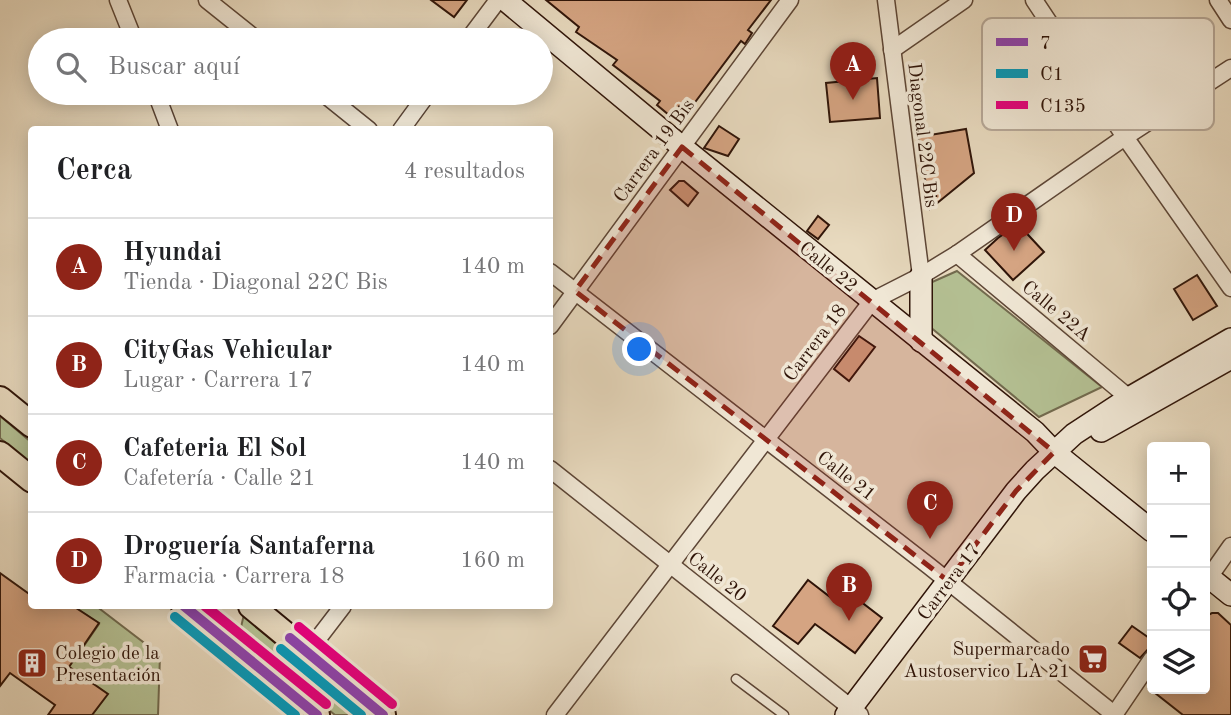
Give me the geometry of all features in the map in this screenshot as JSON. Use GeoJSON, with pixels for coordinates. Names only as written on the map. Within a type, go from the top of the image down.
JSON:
{"type":"FeatureCollection","features":[{"type":"Feature","properties":{"kind":"main road"},"geometry":{"type":"LineString","coordinates":[[0,399],[28,422]]}},
{"type":"Feature","properties":{"kind":"main road"},"geometry":{"type":"LineString","coordinates":[[0,454],[28,477]]}},
{"type":"Feature","properties":{"kind":"main road"},"geometry":{"type":"LineString","coordinates":[[188,609],[317,715]]}},
{"type":"Feature","properties":{"kind":"main road"},"geometry":{"type":"LineString","coordinates":[[256,609],[383,715]]}},
{"type":"Feature","properties":{"kind":"street"},"geometry":{"type":"LineString","coordinates":[[118,0],[129,28]]}},
{"type":"Feature","properties":{"kind":"street"},"geometry":{"type":"LineString","coordinates":[[207,0],[242,28]]}},
{"type":"Feature","properties":{"kind":"street"},"geometry":{"type":"LineString","coordinates":[[477,28],[498,0]]}},
{"type":"Feature","properties":{"kind":"street","name":"Calle 22"},"geometry":{"type":"LineString","coordinates":[[505,0],[539,28]]}},
{"type":"Feature","properties":{"kind":"street","name":"Carrera 19 Bis"},"geometry":{"type":"LineString","coordinates":[[553,322],[790,0]]}},
{"type":"Feature","properties":{"kind":"street","name":"Diagonal 22C Bis"},"geometry":{"type":"LineString","coordinates":[[886,0],[921,276]]}},
{"type":"Feature","properties":{"kind":"street"},"geometry":{"type":"LineString","coordinates":[[892,50],[964,0]]}},
{"type":"Feature","properties":{"kind":"street"},"geometry":{"type":"LineString","coordinates":[[1034,0],[1046,18]]}},
{"type":"Feature","properties":{"kind":"street"},"geometry":{"type":"LineString","coordinates":[[1218,0],[1231,20]]}},
{"type":"Feature","properties":{"kind":"street","name":"Calle 22"},"geometry":{"type":"LineString","coordinates":[[553,40],[1035,432],[1054,452],[1147,527]]}},
{"type":"Feature","properties":{"kind":"street","name":"Carrera 18"},"geometry":{"type":"LineString","coordinates":[[1214,79],[1231,68]]}},
{"type":"Feature","properties":{"kind":"street"},"geometry":{"type":"LineString","coordinates":[[161,105],[168,126]]}},
{"type":"Feature","properties":{"kind":"street"},"geometry":{"type":"LineString","coordinates":[[338,105],[364,126]]}},
{"type":"Feature","properties":{"kind":"street"},"geometry":{"type":"LineString","coordinates":[[404,126],[419,105]]}},
{"type":"Feature","properties":{"kind":"street"},"geometry":{"type":"LineString","coordinates":[[1120,130],[1231,288]]}},
{"type":"Feature","properties":{"kind":"street","name":"Carrera 18"},"geometry":{"type":"LineString","coordinates":[[555,715],[872,301],[957,254],[1136,130]]}},
{"type":"Feature","properties":{"kind":"street","name":"Calle 22A"},"geometry":{"type":"LineString","coordinates":[[957,254],[1129,398]]}},
{"type":"Feature","properties":{"kind":"street","name":"Calle 21"},"geometry":{"type":"LineString","coordinates":[[553,274],[948,581],[1114,715]]}},
{"type":"Feature","properties":{"kind":"street"},"geometry":{"type":"LineString","coordinates":[[920,341],[921,276]]}},
{"type":"Feature","properties":{"kind":"street","name":"Carrera 17"},"geometry":{"type":"LineString","coordinates":[[852,713],[948,581],[1035,470],[1074,434],[1129,398],[1231,339]]}},
{"type":"Feature","properties":{"kind":"street","name":"Carrera 17"},"geometry":{"type":"LineString","coordinates":[[1054,452],[1120,421],[1231,358]]}},
{"type":"Feature","properties":{"kind":"street","name":"Calle 20"},"geometry":{"type":"LineString","coordinates":[[553,471],[852,713]]}},
{"type":"Feature","properties":{"kind":"street"},"geometry":{"type":"LineString","coordinates":[[1210,573],[1231,545]]}},
{"type":"Feature","properties":{"kind":"street"},"geometry":{"type":"LineString","coordinates":[[1210,581],[1231,595]]}},
{"type":"Feature","properties":{"kind":"street"},"geometry":{"type":"LineString","coordinates":[[307,653],[341,609]]}},
{"type":"Feature","properties":{"kind":"street"},"geometry":{"type":"LineString","coordinates":[[1114,715],[1147,666]]}},
{"type":"Feature","properties":{"kind":"lane"},"geometry":{"type":"LineString","coordinates":[[736,679],[784,715]]}},
{"type":"Feature","properties":{"kind":"highlighted area"},"geometry":{"type":"Polygon","coordinates":[[[682,147],[1054,452],[1016,491],[948,581],[575,291],[682,147]]]}},
{"type":"Feature","properties":{"kind":"green space"},"geometry":{"type":"Polygon","coordinates":[[[957,271],[1102,387],[1039,417],[929,326],[930,283],[957,271]]]}},
{"type":"Feature","properties":{"kind":"green space"},"geometry":{"type":"Polygon","coordinates":[[[0,416],[28,439],[28,462],[0,438],[0,416]]]}},
{"type":"Feature","properties":{"kind":"green space"},"geometry":{"type":"Polygon","coordinates":[[[77,609],[100,609],[160,655],[158,715],[92,715],[107,694],[49,652],[79,653],[99,624],[77,609]]]}},
{"type":"Feature","properties":{"kind":"green space"},"geometry":{"type":"Polygon","coordinates":[[[244,614],[364,715],[335,715],[239,636],[244,614]]]}},
{"type":"Feature","properties":{"kind":"building"},"geometry":{"type":"Polygon","coordinates":[[[431,0],[467,0],[454,17],[431,0]]]}},
{"type":"Feature","properties":{"kind":"building"},"geometry":{"type":"Polygon","coordinates":[[[546,0],[771,0],[748,30],[752,33],[745,44],[741,41],[681,121],[675,120],[657,105],[660,101],[613,65],[617,60],[576,32],[579,27],[546,0]]]}},
{"type":"Feature","properties":{"kind":"building"},"geometry":{"type":"Polygon","coordinates":[[[877,78],[880,118],[830,122],[826,83],[877,78]]]}},
{"type":"Feature","properties":{"kind":"building"},"geometry":{"type":"Polygon","coordinates":[[[719,126],[739,139],[728,156],[704,148],[719,126]]]}},
{"type":"Feature","properties":{"kind":"building"},"geometry":{"type":"Polygon","coordinates":[[[966,129],[974,173],[930,209],[918,137],[966,129]]]}},
{"type":"Feature","properties":{"kind":"building"},"geometry":{"type":"Polygon","coordinates":[[[679,181],[684,181],[698,193],[688,206],[670,190],[679,181]]]}},
{"type":"Feature","properties":{"kind":"building"},"geometry":{"type":"Polygon","coordinates":[[[818,216],[829,225],[818,239],[807,231],[818,216]]]}},
{"type":"Feature","properties":{"kind":"building"},"geometry":{"type":"Polygon","coordinates":[[[1018,224],[1044,252],[1013,280],[985,250],[1018,224]]]}},
{"type":"Feature","properties":{"kind":"building"},"geometry":{"type":"Polygon","coordinates":[[[1197,275],[1217,306],[1193,320],[1174,289],[1197,275]]]}},
{"type":"Feature","properties":{"kind":"building"},"geometry":{"type":"Polygon","coordinates":[[[859,336],[875,347],[849,381],[834,369],[859,336]]]}},
{"type":"Feature","properties":{"kind":"building"},"geometry":{"type":"Polygon","coordinates":[[[0,573],[28,593],[28,609],[78,609],[99,623],[69,667],[108,694],[92,715],[48,715],[55,705],[10,673],[0,686],[0,573]]]}},
{"type":"Feature","properties":{"kind":"building"},"geometry":{"type":"Polygon","coordinates":[[[808,580],[834,600],[843,588],[882,618],[855,653],[815,624],[798,644],[773,626],[808,580]]]}},
{"type":"Feature","properties":{"kind":"building"},"geometry":{"type":"Polygon","coordinates":[[[1218,613],[1231,625],[1231,715],[1183,715],[1156,694],[1210,694],[1210,614],[1218,613]]]}},
{"type":"Feature","properties":{"kind":"building"},"geometry":{"type":"Polygon","coordinates":[[[1132,626],[1147,636],[1147,650],[1140,658],[1119,643],[1132,626]]]}},
{"type":"Feature","properties":{"kind":"building","name":"Supermarcado Austoservico LA 21"},"geometry":{"type":"Polygon","coordinates":[[[1092,647],[1104,655],[1094,670],[1082,662],[1092,647]]]}},
{"type":"Feature","properties":{"kind":"transit line","name":"7"},"geometry":{"type":"LineString","coordinates":[[188,609],[317,715]]}},
{"type":"Feature","properties":{"kind":"transit line","name":"C135"},"geometry":{"type":"LineString","coordinates":[[209,609],[326,704]]}},
{"type":"Feature","properties":{"kind":"transit line","name":"C1"},"geometry":{"type":"LineString","coordinates":[[175,617],[295,715]]}},
{"type":"Feature","properties":{"kind":"transit line","name":"C135"},"geometry":{"type":"LineString","coordinates":[[299,627],[392,704]]}},
{"type":"Feature","properties":{"kind":"transit line","name":"7"},"geometry":{"type":"LineString","coordinates":[[290,638],[383,715]]}},
{"type":"Feature","properties":{"kind":"transit line","name":"C1"},"geometry":{"type":"LineString","coordinates":[[281,649],[361,715]]}},
{"type":"Feature","properties":{"kind":"place","name":"Hyundai"},"geometry":{"type":"Point","coordinates":[853,100]}},
{"type":"Feature","properties":{"kind":"place","name":"Droguería Santaferna"},"geometry":{"type":"Point","coordinates":[1014,251]}},
{"type":"Feature","properties":{"kind":"place","name":"Cafeteria El Sol"},"geometry":{"type":"Point","coordinates":[930,539]}},
{"type":"Feature","properties":{"kind":"place","name":"CityGas Vehicular"},"geometry":{"type":"Point","coordinates":[849,621]}},
{"type":"Feature","properties":{"kind":"place","name":"Supermarcado Austoservico LA 21"},"geometry":{"type":"Point","coordinates":[1093,659]}},
{"type":"Feature","properties":{"kind":"place","name":"Colegio de la Presentación"},"geometry":{"type":"Point","coordinates":[32,663]}}]}
